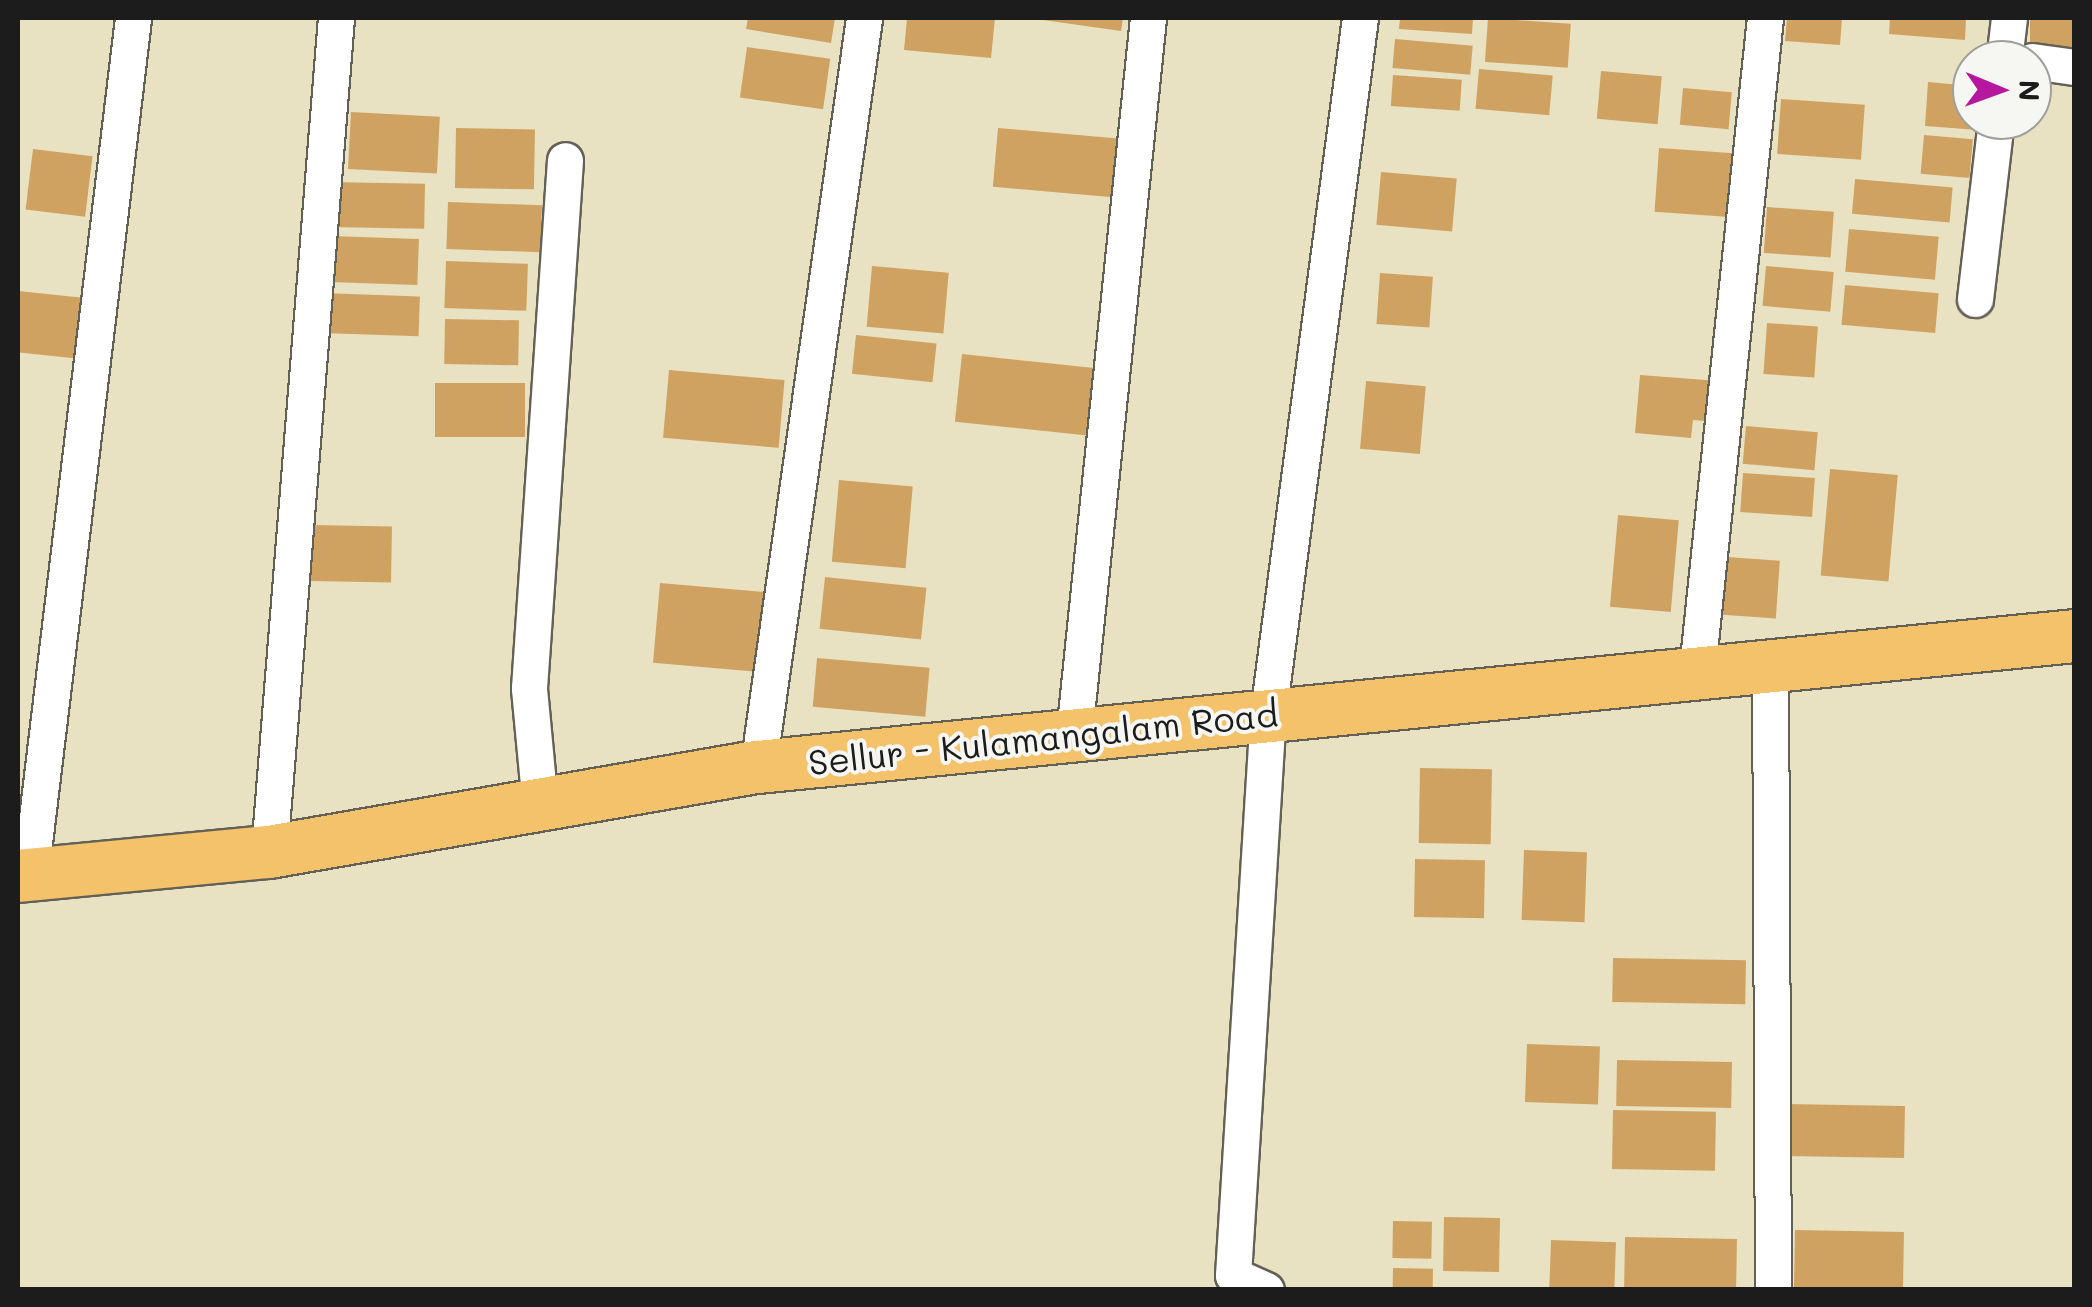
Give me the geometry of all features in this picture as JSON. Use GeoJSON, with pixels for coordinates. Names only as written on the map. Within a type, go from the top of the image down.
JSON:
{"type":"FeatureCollection","features":[{"type":"Feature","properties":{"kind":"main road","name":"Sellur - Kulamangalam Road"},"geometry":{"type":"LineString","coordinates":[[24,876],[269,852],[758,767],[1770,662],[2074,636]]}},
{"type":"Feature","properties":{"kind":"street"},"geometry":{"type":"LineString","coordinates":[[24,876],[133,18]]}},
{"type":"Feature","properties":{"kind":"street"},"geometry":{"type":"LineString","coordinates":[[269,852],[336,18]]}},
{"type":"Feature","properties":{"kind":"street"},"geometry":{"type":"LineString","coordinates":[[758,767],[864,18]]}},
{"type":"Feature","properties":{"kind":"street"},"geometry":{"type":"LineString","coordinates":[[1074,734],[1148,18]]}},
{"type":"Feature","properties":{"kind":"street"},"geometry":{"type":"LineString","coordinates":[[1266,1290],[1234,1276],[1268,712],[1360,18]]}},
{"type":"Feature","properties":{"kind":"street"},"geometry":{"type":"LineString","coordinates":[[1697,670],[1765,18]]}},
{"type":"Feature","properties":{"kind":"street"},"geometry":{"type":"LineString","coordinates":[[1974,299],[1994,140]]}},
{"type":"Feature","properties":{"kind":"street"},"geometry":{"type":"LineString","coordinates":[[540,805],[529,688],[565,160]]}},
{"type":"Feature","properties":{"kind":"street"},"geometry":{"type":"LineString","coordinates":[[1770,662],[1773,1290]]}},
{"type":"Feature","properties":{"kind":"building"},"geometry":{"type":"Polygon","coordinates":[[[748,18],[835,18],[831,43],[746,29],[748,18]]]}},
{"type":"Feature","properties":{"kind":"building"},"geometry":{"type":"Polygon","coordinates":[[[907,18],[995,18],[991,58],[904,50],[907,18]]]}},
{"type":"Feature","properties":{"kind":"building"},"geometry":{"type":"Polygon","coordinates":[[[1029,18],[1123,18],[1121,31],[1029,18]]]}},
{"type":"Feature","properties":{"kind":"building"},"geometry":{"type":"Polygon","coordinates":[[[1400,18],[1473,18],[1472,34],[1399,29],[1400,18]]]}},
{"type":"Feature","properties":{"kind":"building"},"geometry":{"type":"Polygon","coordinates":[[[1488,18],[1571,24],[1568,68],[1485,62],[1488,18]]]}},
{"type":"Feature","properties":{"kind":"building"},"geometry":{"type":"Polygon","coordinates":[[[1787,18],[1842,18],[1840,45],[1785,41],[1787,18]]]}},
{"type":"Feature","properties":{"kind":"building"},"geometry":{"type":"Polygon","coordinates":[[[1890,18],[1966,18],[1965,40],[1889,34],[1890,18]]]}},
{"type":"Feature","properties":{"kind":"building"},"geometry":{"type":"Polygon","coordinates":[[[2030,18],[2074,18],[2074,47],[2052,47],[2052,40],[2030,40],[2030,18]]]}},
{"type":"Feature","properties":{"kind":"building"},"geometry":{"type":"Polygon","coordinates":[[[1395,39],[1473,46],[1470,75],[1392,68],[1395,39]]]}},
{"type":"Feature","properties":{"kind":"building"},"geometry":{"type":"Polygon","coordinates":[[[747,47],[830,59],[823,109],[740,98],[747,47]]]}},
{"type":"Feature","properties":{"kind":"building"},"geometry":{"type":"Polygon","coordinates":[[[1479,69],[1553,75],[1549,115],[1476,109],[1479,69]]]}},
{"type":"Feature","properties":{"kind":"building"},"geometry":{"type":"Polygon","coordinates":[[[1601,71],[1662,76],[1658,124],[1597,119],[1601,71]]]}},
{"type":"Feature","properties":{"kind":"building"},"geometry":{"type":"Polygon","coordinates":[[[1393,75],[1462,80],[1460,111],[1391,106],[1393,75]]]}},
{"type":"Feature","properties":{"kind":"building"},"geometry":{"type":"Polygon","coordinates":[[[1928,82],[1952,84],[1952,128],[1925,126],[1928,82]]]}},
{"type":"Feature","properties":{"kind":"building"},"geometry":{"type":"Polygon","coordinates":[[[1683,88],[1732,92],[1729,129],[1680,125],[1683,88]]]}},
{"type":"Feature","properties":{"kind":"building"},"geometry":{"type":"Polygon","coordinates":[[[1781,99],[1865,105],[1861,160],[1777,154],[1781,99]]]}},
{"type":"Feature","properties":{"kind":"building"},"geometry":{"type":"Polygon","coordinates":[[[351,112],[440,117],[437,174],[348,169],[351,112]]]}},
{"type":"Feature","properties":{"kind":"building"},"geometry":{"type":"Polygon","coordinates":[[[456,128],[535,129],[534,189],[455,188],[456,128]]]}},
{"type":"Feature","properties":{"kind":"building"},"geometry":{"type":"Polygon","coordinates":[[[998,128],[1127,139],[1121,198],[993,187],[998,128]]]}},
{"type":"Feature","properties":{"kind":"building"},"geometry":{"type":"Polygon","coordinates":[[[1924,135],[1973,140],[1969,178],[1921,174],[1924,135]]]}},
{"type":"Feature","properties":{"kind":"building"},"geometry":{"type":"Polygon","coordinates":[[[1659,148],[1734,153],[1729,217],[1655,212],[1659,148]]]}},
{"type":"Feature","properties":{"kind":"building"},"geometry":{"type":"Polygon","coordinates":[[[33,149],[93,156],[85,217],[26,210],[33,149]]]}},
{"type":"Feature","properties":{"kind":"building"},"geometry":{"type":"Polygon","coordinates":[[[1381,172],[1457,179],[1452,231],[1376,225],[1381,172]]]}},
{"type":"Feature","properties":{"kind":"building"},"geometry":{"type":"Polygon","coordinates":[[[1855,179],[1953,188],[1950,222],[1852,214],[1855,179]]]}},
{"type":"Feature","properties":{"kind":"building"},"geometry":{"type":"Polygon","coordinates":[[[329,182],[425,184],[424,229],[328,227],[329,182]]]}},
{"type":"Feature","properties":{"kind":"building"},"geometry":{"type":"Polygon","coordinates":[[[448,202],[542,205],[540,252],[446,249],[448,202]]]}},
{"type":"Feature","properties":{"kind":"building"},"geometry":{"type":"Polygon","coordinates":[[[1767,207],[1834,212],[1831,258],[1764,253],[1767,207]]]}},
{"type":"Feature","properties":{"kind":"building"},"geometry":{"type":"Polygon","coordinates":[[[1849,229],[1939,237],[1935,280],[1845,272],[1849,229]]]}},
{"type":"Feature","properties":{"kind":"building"},"geometry":{"type":"Polygon","coordinates":[[[330,236],[419,239],[417,285],[328,282],[330,236]]]}},
{"type":"Feature","properties":{"kind":"building"},"geometry":{"type":"Polygon","coordinates":[[[446,261],[528,264],[526,311],[444,308],[446,261]]]}},
{"type":"Feature","properties":{"kind":"building"},"geometry":{"type":"Polygon","coordinates":[[[872,266],[949,273],[943,333],[867,327],[872,266]]]}},
{"type":"Feature","properties":{"kind":"building"},"geometry":{"type":"Polygon","coordinates":[[[1766,266],[1834,272],[1830,312],[1763,306],[1766,266]]]}},
{"type":"Feature","properties":{"kind":"building"},"geometry":{"type":"Polygon","coordinates":[[[1380,273],[1433,277],[1429,328],[1376,324],[1380,273]]]}},
{"type":"Feature","properties":{"kind":"building"},"geometry":{"type":"Polygon","coordinates":[[[1845,285],[1939,293],[1935,333],[1842,325],[1845,285]]]}},
{"type":"Feature","properties":{"kind":"building"},"geometry":{"type":"Polygon","coordinates":[[[18,291],[81,298],[74,358],[18,352],[18,291]]]}},
{"type":"Feature","properties":{"kind":"building"},"geometry":{"type":"Polygon","coordinates":[[[323,293],[420,296],[419,336],[322,333],[323,293]]]}},
{"type":"Feature","properties":{"kind":"building"},"geometry":{"type":"Polygon","coordinates":[[[445,319],[519,320],[518,365],[444,364],[445,319]]]}},
{"type":"Feature","properties":{"kind":"building"},"geometry":{"type":"Polygon","coordinates":[[[1767,323],[1818,327],[1814,377],[1763,374],[1767,323]]]}},
{"type":"Feature","properties":{"kind":"building"},"geometry":{"type":"Polygon","coordinates":[[[856,335],[937,343],[932,382],[852,374],[856,335]]]}},
{"type":"Feature","properties":{"kind":"building"},"geometry":{"type":"Polygon","coordinates":[[[962,354],[1094,368],[1087,436],[955,422],[962,354]]]}},
{"type":"Feature","properties":{"kind":"building"},"geometry":{"type":"Polygon","coordinates":[[[669,370],[785,380],[779,448],[663,438],[669,370]]]}},
{"type":"Feature","properties":{"kind":"building"},"geometry":{"type":"Polygon","coordinates":[[[1640,375],[1719,381],[1716,422],[1693,420],[1691,438],[1635,433],[1640,375]]]}},
{"type":"Feature","properties":{"kind":"building"},"geometry":{"type":"Polygon","coordinates":[[[1366,381],[1426,386],[1420,454],[1360,449],[1366,381]]]}},
{"type":"Feature","properties":{"kind":"building"},"geometry":{"type":"Polygon","coordinates":[[[435,383],[525,383],[525,437],[435,437],[435,383]]]}},
{"type":"Feature","properties":{"kind":"building"},"geometry":{"type":"Polygon","coordinates":[[[1746,426],[1818,432],[1814,470],[1743,464],[1746,426]]]}},
{"type":"Feature","properties":{"kind":"building"},"geometry":{"type":"Polygon","coordinates":[[[1830,469],[1898,475],[1888,582],[1821,576],[1830,469]]]}},
{"type":"Feature","properties":{"kind":"building"},"geometry":{"type":"Polygon","coordinates":[[[1743,473],[1815,478],[1812,517],[1740,512],[1743,473]]]}},
{"type":"Feature","properties":{"kind":"building"},"geometry":{"type":"Polygon","coordinates":[[[839,480],[913,486],[906,568],[832,562],[839,480]]]}},
{"type":"Feature","properties":{"kind":"building"},"geometry":{"type":"Polygon","coordinates":[[[1618,515],[1679,520],[1671,612],[1610,607],[1618,515]]]}},
{"type":"Feature","properties":{"kind":"building"},"geometry":{"type":"Polygon","coordinates":[[[312,525],[392,526],[391,582],[311,581],[312,525]]]}},
{"type":"Feature","properties":{"kind":"building"},"geometry":{"type":"Polygon","coordinates":[[[1727,557],[1780,561],[1776,619],[1723,615],[1727,557]]]}},
{"type":"Feature","properties":{"kind":"building"},"geometry":{"type":"Polygon","coordinates":[[[825,577],[926,588],[921,639],[820,629],[825,577]]]}},
{"type":"Feature","properties":{"kind":"building"},"geometry":{"type":"Polygon","coordinates":[[[660,583],[767,592],[760,672],[653,663],[660,583]]]}},
{"type":"Feature","properties":{"kind":"building"},"geometry":{"type":"Polygon","coordinates":[[[817,658],[930,668],[925,717],[813,707],[817,658]]]}},
{"type":"Feature","properties":{"kind":"building"},"geometry":{"type":"Polygon","coordinates":[[[1420,768],[1492,769],[1491,844],[1419,843],[1420,768]]]}},
{"type":"Feature","properties":{"kind":"building"},"geometry":{"type":"Polygon","coordinates":[[[1524,850],[1587,852],[1585,922],[1522,920],[1524,850]]]}},
{"type":"Feature","properties":{"kind":"building"},"geometry":{"type":"Polygon","coordinates":[[[1415,859],[1485,860],[1484,918],[1414,917],[1415,859]]]}},
{"type":"Feature","properties":{"kind":"building"},"geometry":{"type":"Polygon","coordinates":[[[1613,958],[1746,960],[1745,1004],[1612,1002],[1613,958]]]}},
{"type":"Feature","properties":{"kind":"building"},"geometry":{"type":"Polygon","coordinates":[[[1527,1044],[1600,1047],[1598,1105],[1525,1102],[1527,1044]]]}},
{"type":"Feature","properties":{"kind":"building"},"geometry":{"type":"Polygon","coordinates":[[[1617,1060],[1732,1062],[1731,1108],[1616,1106],[1617,1060]]]}},
{"type":"Feature","properties":{"kind":"building"},"geometry":{"type":"Polygon","coordinates":[[[1785,1104],[1905,1106],[1904,1158],[1784,1156],[1785,1104]]]}},
{"type":"Feature","properties":{"kind":"building"},"geometry":{"type":"Polygon","coordinates":[[[1613,1110],[1716,1112],[1715,1171],[1612,1169],[1613,1110]]]}},
{"type":"Feature","properties":{"kind":"building"},"geometry":{"type":"Polygon","coordinates":[[[1444,1217],[1500,1218],[1499,1272],[1443,1271],[1444,1217]]]}},
{"type":"Feature","properties":{"kind":"building"},"geometry":{"type":"Polygon","coordinates":[[[1393,1221],[1432,1222],[1431,1259],[1392,1258],[1393,1221]]]}},
{"type":"Feature","properties":{"kind":"building"},"geometry":{"type":"Polygon","coordinates":[[[1795,1230],[1904,1232],[1903,1290],[1794,1290],[1795,1230]]]}},
{"type":"Feature","properties":{"kind":"building"},"geometry":{"type":"Polygon","coordinates":[[[1625,1237],[1737,1239],[1736,1290],[1624,1290],[1625,1237]]]}},
{"type":"Feature","properties":{"kind":"building"},"geometry":{"type":"Polygon","coordinates":[[[1551,1240],[1616,1242],[1614,1290],[1549,1290],[1551,1240]]]}},
{"type":"Feature","properties":{"kind":"building"},"geometry":{"type":"Polygon","coordinates":[[[1393,1268],[1433,1269],[1433,1290],[1393,1290],[1393,1268]]]}}]}
